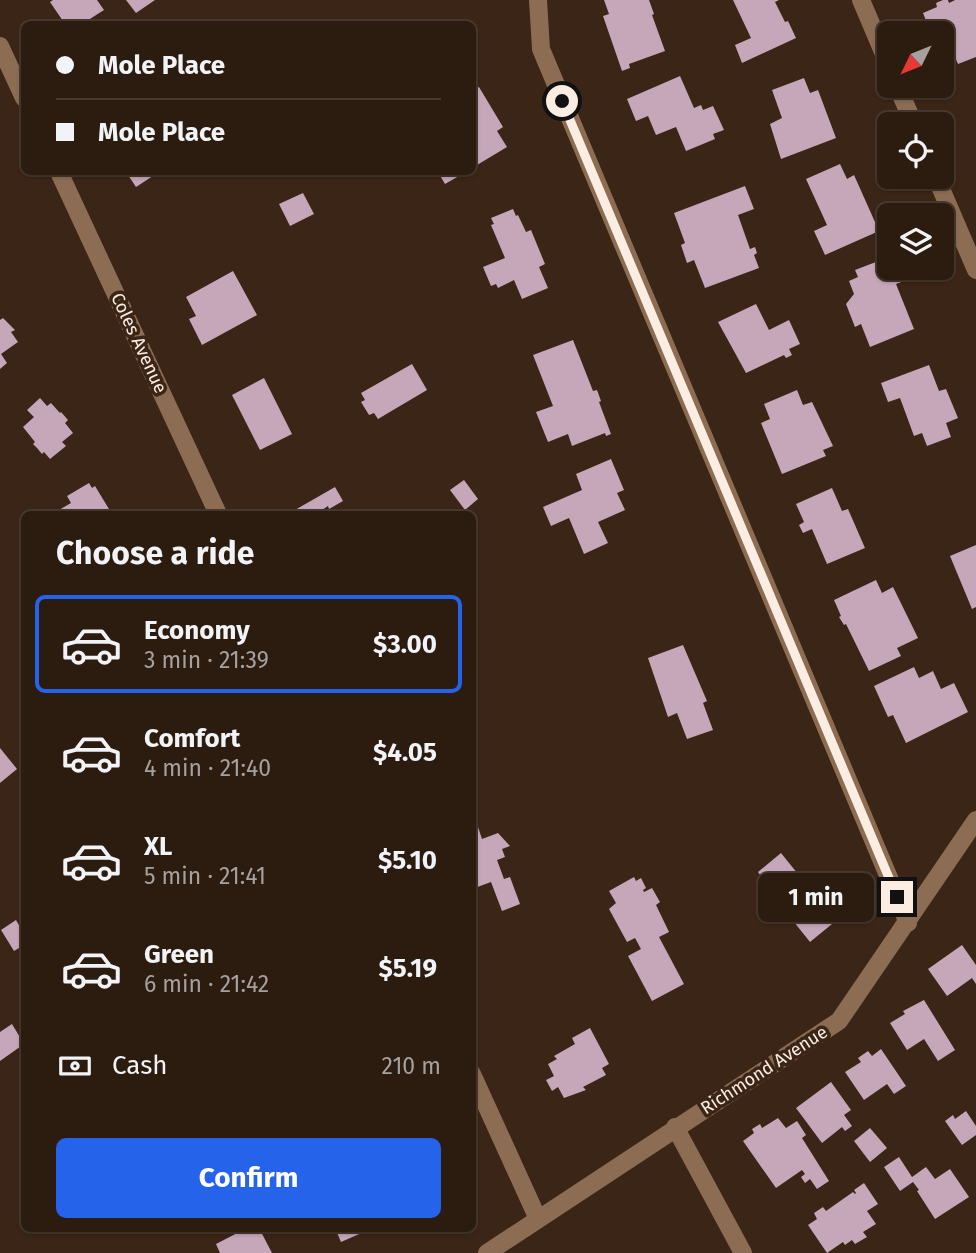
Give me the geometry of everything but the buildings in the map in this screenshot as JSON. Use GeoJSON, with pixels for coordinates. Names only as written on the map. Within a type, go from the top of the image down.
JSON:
{"type":"FeatureCollection","features":[{"type":"Feature","properties":{"kind":"street"},"geometry":{"type":"LineString","coordinates":[[538,0],[541,49],[908,923]]}},
{"type":"Feature","properties":{"kind":"street"},"geometry":{"type":"LineString","coordinates":[[861,0],[877,38]]}},
{"type":"Feature","properties":{"kind":"street"},"geometry":{"type":"LineString","coordinates":[[0,46],[21,92]]}},
{"type":"Feature","properties":{"kind":"street","name":"Coles Avenue"},"geometry":{"type":"LineString","coordinates":[[60,175],[217,511]]}},
{"type":"Feature","properties":{"kind":"street"},"geometry":{"type":"LineString","coordinates":[[941,189],[976,270]]}},
{"type":"Feature","properties":{"kind":"street","name":"Richmond Avenue"},"geometry":{"type":"LineString","coordinates":[[487,1253],[839,1021],[976,820]]}},
{"type":"Feature","properties":{"kind":"street"},"geometry":{"type":"LineString","coordinates":[[476,1083],[538,1219]]}},
{"type":"Feature","properties":{"kind":"street"},"geometry":{"type":"LineString","coordinates":[[675,1127],[743,1253]]}},
{"type":"Feature","properties":{"kind":"route"},"geometry":{"type":"LineString","coordinates":[[562,101],[897,897]]}}]}
